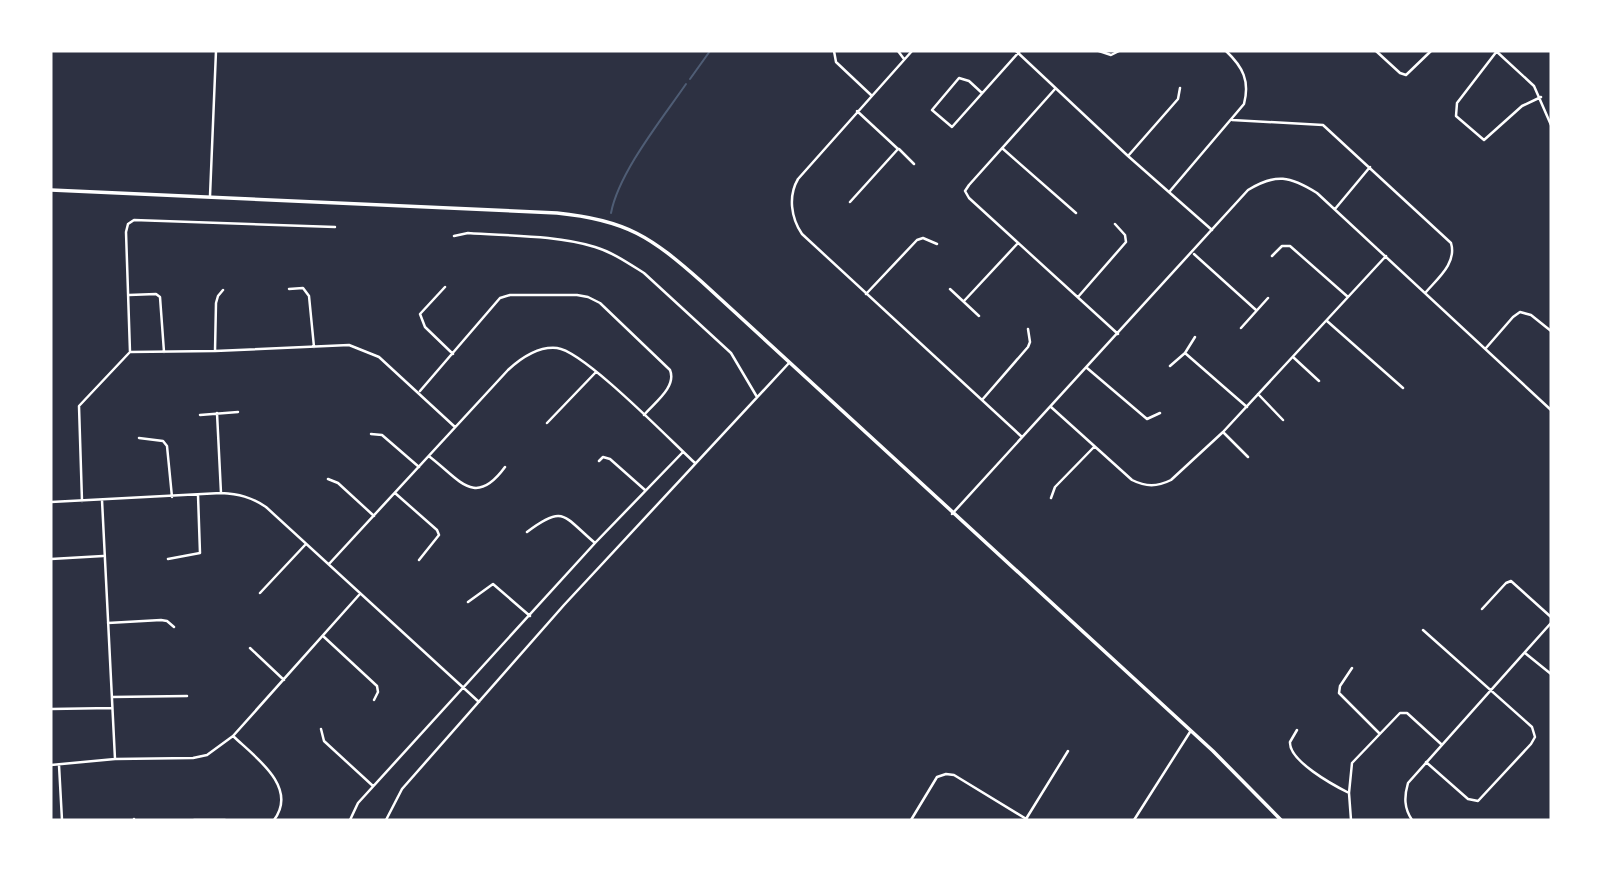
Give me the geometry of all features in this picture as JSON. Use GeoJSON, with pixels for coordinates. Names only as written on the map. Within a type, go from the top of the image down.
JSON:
{"type":"FeatureCollection","features":[{"type":"Feature","properties":{"kind":"street"},"geometry":{"type":"LineString","coordinates":[[210,196],[216,51]]}},
{"type":"Feature","properties":{"kind":"street"},"geometry":{"type":"LineString","coordinates":[[834,51],[836,62],[871,95]]}},
{"type":"Feature","properties":{"kind":"street"},"geometry":{"type":"LineString","coordinates":[[898,51],[904,59]]}},
{"type":"Feature","properties":{"kind":"street"},"geometry":{"type":"LineString","coordinates":[[912,51],[797,179],[793,187],[792,203],[797,226],[802,234],[1022,437]]}},
{"type":"Feature","properties":{"kind":"street"},"geometry":{"type":"LineString","coordinates":[[982,93],[969,81],[959,78],[933,110],[952,127],[982,93],[1018,51],[1055,89],[1212,230]]}},
{"type":"Feature","properties":{"kind":"street"},"geometry":{"type":"LineString","coordinates":[[1099,51],[1111,55],[1119,51]]}},
{"type":"Feature","properties":{"kind":"street"},"geometry":{"type":"LineString","coordinates":[[1170,191],[1244,104],[1247,86],[1244,71],[1226,51]]}},
{"type":"Feature","properties":{"kind":"street"},"geometry":{"type":"LineString","coordinates":[[1376,51],[1400,73],[1406,75],[1431,51]]}},
{"type":"Feature","properties":{"kind":"street"},"geometry":{"type":"LineString","coordinates":[[1541,97],[1522,106],[1484,140],[1456,116],[1457,103],[1497,51],[1534,86],[1541,97],[1551,124]]}},
{"type":"Feature","properties":{"kind":"street"},"geometry":{"type":"LineString","coordinates":[[1128,156],[1178,99],[1180,88]]}},
{"type":"Feature","properties":{"kind":"street"},"geometry":{"type":"LineString","coordinates":[[1055,89],[965,191],[969,198],[1118,334]]}},
{"type":"Feature","properties":{"kind":"street"},"geometry":{"type":"LineString","coordinates":[[857,111],[914,164]]}},
{"type":"Feature","properties":{"kind":"street"},"geometry":{"type":"LineString","coordinates":[[1232,120],[1323,125],[1451,243],[1453,251],[1449,265],[1426,292]]}},
{"type":"Feature","properties":{"kind":"street"},"geometry":{"type":"LineString","coordinates":[[1002,148],[1076,213]]}},
{"type":"Feature","properties":{"kind":"street"},"geometry":{"type":"LineString","coordinates":[[850,202],[898,149]]}},
{"type":"Feature","properties":{"kind":"street"},"geometry":{"type":"LineString","coordinates":[[1335,209],[1370,167]]}},
{"type":"Feature","properties":{"kind":"street"},"geometry":{"type":"LineString","coordinates":[[952,514],[1248,190],[1272,179],[1287,178],[1317,193],[1551,410]]}},
{"type":"Feature","properties":{"kind":"street"},"geometry":{"type":"LineString","coordinates":[[51,190],[390,207],[557,212],[597,218],[638,232],[660,246],[789,363],[1213,751],[1281,820]]}},
{"type":"Feature","properties":{"kind":"street"},"geometry":{"type":"LineString","coordinates":[[82,501],[79,405],[130,352],[126,232],[128,224],[134,220],[334,227]]}},
{"type":"Feature","properties":{"kind":"street"},"geometry":{"type":"LineString","coordinates":[[1078,297],[1126,242],[1125,235],[1115,225]]}},
{"type":"Feature","properties":{"kind":"street"},"geometry":{"type":"LineString","coordinates":[[454,236],[468,233],[575,242],[597,247],[628,262],[731,353],[757,398]]}},
{"type":"Feature","properties":{"kind":"street"},"geometry":{"type":"LineString","coordinates":[[866,294],[917,240],[923,238],[937,244]]}},
{"type":"Feature","properties":{"kind":"street"},"geometry":{"type":"LineString","coordinates":[[964,301],[1018,243]]}},
{"type":"Feature","properties":{"kind":"street"},"geometry":{"type":"LineString","coordinates":[[1272,256],[1282,246],[1290,246],[1348,297]]}},
{"type":"Feature","properties":{"kind":"street"},"geometry":{"type":"LineString","coordinates":[[1192,253],[1256,310]]}},
{"type":"Feature","properties":{"kind":"street"},"geometry":{"type":"LineString","coordinates":[[1051,407],[1132,480],[1146,485],[1159,485],[1171,480],[1247,407],[1386,256]]}},
{"type":"Feature","properties":{"kind":"street"},"geometry":{"type":"LineString","coordinates":[[445,286],[425,307],[421,321],[453,354]]}},
{"type":"Feature","properties":{"kind":"street"},"geometry":{"type":"LineString","coordinates":[[289,289],[303,288],[310,296],[314,346]]}},
{"type":"Feature","properties":{"kind":"street"},"geometry":{"type":"LineString","coordinates":[[950,289],[979,316]]}},
{"type":"Feature","properties":{"kind":"street"},"geometry":{"type":"LineString","coordinates":[[215,351],[216,303],[223,290]]}},
{"type":"Feature","properties":{"kind":"street"},"geometry":{"type":"LineString","coordinates":[[128,295],[160,296],[164,352]]}},
{"type":"Feature","properties":{"kind":"street"},"geometry":{"type":"LineString","coordinates":[[419,393],[500,298],[510,295],[588,297],[600,303],[668,367],[672,374],[670,385],[644,415]]}},
{"type":"Feature","properties":{"kind":"street"},"geometry":{"type":"LineString","coordinates":[[1241,328],[1268,298]]}},
{"type":"Feature","properties":{"kind":"street"},"geometry":{"type":"LineString","coordinates":[[1486,348],[1520,312],[1531,314],[1551,331]]}},
{"type":"Feature","properties":{"kind":"street"},"geometry":{"type":"LineString","coordinates":[[1326,320],[1403,388]]}},
{"type":"Feature","properties":{"kind":"street"},"geometry":{"type":"LineString","coordinates":[[982,400],[1028,347],[1028,330]]}},
{"type":"Feature","properties":{"kind":"street"},"geometry":{"type":"LineString","coordinates":[[1170,366],[1185,353],[1195,337]]}},
{"type":"Feature","properties":{"kind":"street"},"geometry":{"type":"LineString","coordinates":[[130,352],[349,345],[369,351],[455,427]]}},
{"type":"Feature","properties":{"kind":"street"},"geometry":{"type":"LineString","coordinates":[[329,564],[508,370],[527,355],[539,350],[559,348],[597,372],[695,463]]}},
{"type":"Feature","properties":{"kind":"street"},"geometry":{"type":"LineString","coordinates":[[1185,353],[1247,407]]}},
{"type":"Feature","properties":{"kind":"street"},"geometry":{"type":"LineString","coordinates":[[1293,357],[1319,381]]}},
{"type":"Feature","properties":{"kind":"street"},"geometry":{"type":"LineString","coordinates":[[386,820],[402,789],[564,605],[789,363]]}},
{"type":"Feature","properties":{"kind":"street"},"geometry":{"type":"LineString","coordinates":[[1087,368],[1147,419],[1160,413]]}},
{"type":"Feature","properties":{"kind":"street"},"geometry":{"type":"LineString","coordinates":[[547,423],[597,372]]}},
{"type":"Feature","properties":{"kind":"street"},"geometry":{"type":"LineString","coordinates":[[1258,394],[1283,420]]}},
{"type":"Feature","properties":{"kind":"street"},"geometry":{"type":"LineString","coordinates":[[200,415],[238,412]]}},
{"type":"Feature","properties":{"kind":"street"},"geometry":{"type":"LineString","coordinates":[[217,413],[221,493]]}},
{"type":"Feature","properties":{"kind":"street"},"geometry":{"type":"LineString","coordinates":[[1223,432],[1248,457]]}},
{"type":"Feature","properties":{"kind":"street"},"geometry":{"type":"LineString","coordinates":[[371,434],[382,435],[419,467]]}},
{"type":"Feature","properties":{"kind":"street"},"geometry":{"type":"LineString","coordinates":[[139,438],[163,441],[167,446],[172,497]]}},
{"type":"Feature","properties":{"kind":"street"},"geometry":{"type":"LineString","coordinates":[[1051,499],[1055,486],[1094,447]]}},
{"type":"Feature","properties":{"kind":"street"},"geometry":{"type":"LineString","coordinates":[[350,820],[358,803],[373,786],[595,543],[683,452]]}},
{"type":"Feature","properties":{"kind":"street"},"geometry":{"type":"LineString","coordinates":[[428,456],[469,487],[477,489],[493,483],[505,467]]}},
{"type":"Feature","properties":{"kind":"street"},"geometry":{"type":"LineString","coordinates":[[599,461],[603,457],[610,458],[645,490]]}},
{"type":"Feature","properties":{"kind":"street"},"geometry":{"type":"LineString","coordinates":[[328,479],[338,483],[374,516]]}},
{"type":"Feature","properties":{"kind":"street"},"geometry":{"type":"LineString","coordinates":[[51,502],[221,493],[239,494],[255,499],[479,702]]}},
{"type":"Feature","properties":{"kind":"street"},"geometry":{"type":"LineString","coordinates":[[395,493],[439,534],[419,560]]}},
{"type":"Feature","properties":{"kind":"street"},"geometry":{"type":"LineString","coordinates":[[168,559],[200,553],[198,495]]}},
{"type":"Feature","properties":{"kind":"street"},"geometry":{"type":"LineString","coordinates":[[102,500],[115,759]]}},
{"type":"Feature","properties":{"kind":"street"},"geometry":{"type":"LineString","coordinates":[[527,532],[549,516],[556,515],[564,517],[595,543]]}},
{"type":"Feature","properties":{"kind":"street"},"geometry":{"type":"LineString","coordinates":[[260,593],[306,544]]}},
{"type":"Feature","properties":{"kind":"street"},"geometry":{"type":"LineString","coordinates":[[51,559],[104,556]]}},
{"type":"Feature","properties":{"kind":"street"},"geometry":{"type":"LineString","coordinates":[[1482,609],[1511,581],[1551,617]]}},
{"type":"Feature","properties":{"kind":"street"},"geometry":{"type":"LineString","coordinates":[[468,602],[493,584],[530,616]]}},
{"type":"Feature","properties":{"kind":"street"},"geometry":{"type":"LineString","coordinates":[[51,765],[207,755],[233,736],[360,594]]}},
{"type":"Feature","properties":{"kind":"street"},"geometry":{"type":"LineString","coordinates":[[108,623],[161,620],[174,627]]}},
{"type":"Feature","properties":{"kind":"street"},"geometry":{"type":"LineString","coordinates":[[1412,820],[1404,795],[1408,783],[1551,623]]}},
{"type":"Feature","properties":{"kind":"street"},"geometry":{"type":"LineString","coordinates":[[1423,630],[1532,727],[1535,737],[1481,800],[1475,802],[1468,799],[1426,762]]}},
{"type":"Feature","properties":{"kind":"street"},"geometry":{"type":"LineString","coordinates":[[323,636],[377,686],[378,692],[374,700]]}},
{"type":"Feature","properties":{"kind":"street"},"geometry":{"type":"LineString","coordinates":[[250,648],[284,680]]}},
{"type":"Feature","properties":{"kind":"street"},"geometry":{"type":"LineString","coordinates":[[1525,653],[1551,674]]}},
{"type":"Feature","properties":{"kind":"street"},"geometry":{"type":"LineString","coordinates":[[1352,668],[1340,686],[1339,693],[1379,733]]}},
{"type":"Feature","properties":{"kind":"street"},"geometry":{"type":"LineString","coordinates":[[112,697],[187,696]]}},
{"type":"Feature","properties":{"kind":"street"},"geometry":{"type":"LineString","coordinates":[[51,709],[112,708]]}},
{"type":"Feature","properties":{"kind":"street"},"geometry":{"type":"LineString","coordinates":[[1351,820],[1349,793],[1352,763],[1400,713],[1405,712],[1441,744]]}},
{"type":"Feature","properties":{"kind":"street"},"geometry":{"type":"LineString","coordinates":[[321,729],[324,741],[373,786]]}},
{"type":"Feature","properties":{"kind":"street"},"geometry":{"type":"LineString","coordinates":[[1297,730],[1290,743],[1292,753],[1326,781],[1349,793]]}},
{"type":"Feature","properties":{"kind":"street"},"geometry":{"type":"LineString","coordinates":[[1134,820],[1190,732]]}},
{"type":"Feature","properties":{"kind":"street"},"geometry":{"type":"LineString","coordinates":[[233,736],[275,777],[281,801],[278,816],[274,820]]}},
{"type":"Feature","properties":{"kind":"street"},"geometry":{"type":"LineString","coordinates":[[911,820],[937,777],[946,774],[954,775],[1027,820],[1068,751]]}},
{"type":"Feature","properties":{"kind":"street"},"geometry":{"type":"LineString","coordinates":[[59,765],[62,820]]}},
{"type":"Feature","properties":{"kind":"street"},"geometry":{"type":"LineString","coordinates":[[194,820],[225,820]]}},
{"type":"Feature","properties":{"kind":"waterway"},"geometry":{"type":"LineString","coordinates":[[690,79],[710,51]]}},
{"type":"Feature","properties":{"kind":"waterway"},"geometry":{"type":"LineString","coordinates":[[611,213],[632,163],[686,84]]}}]}
